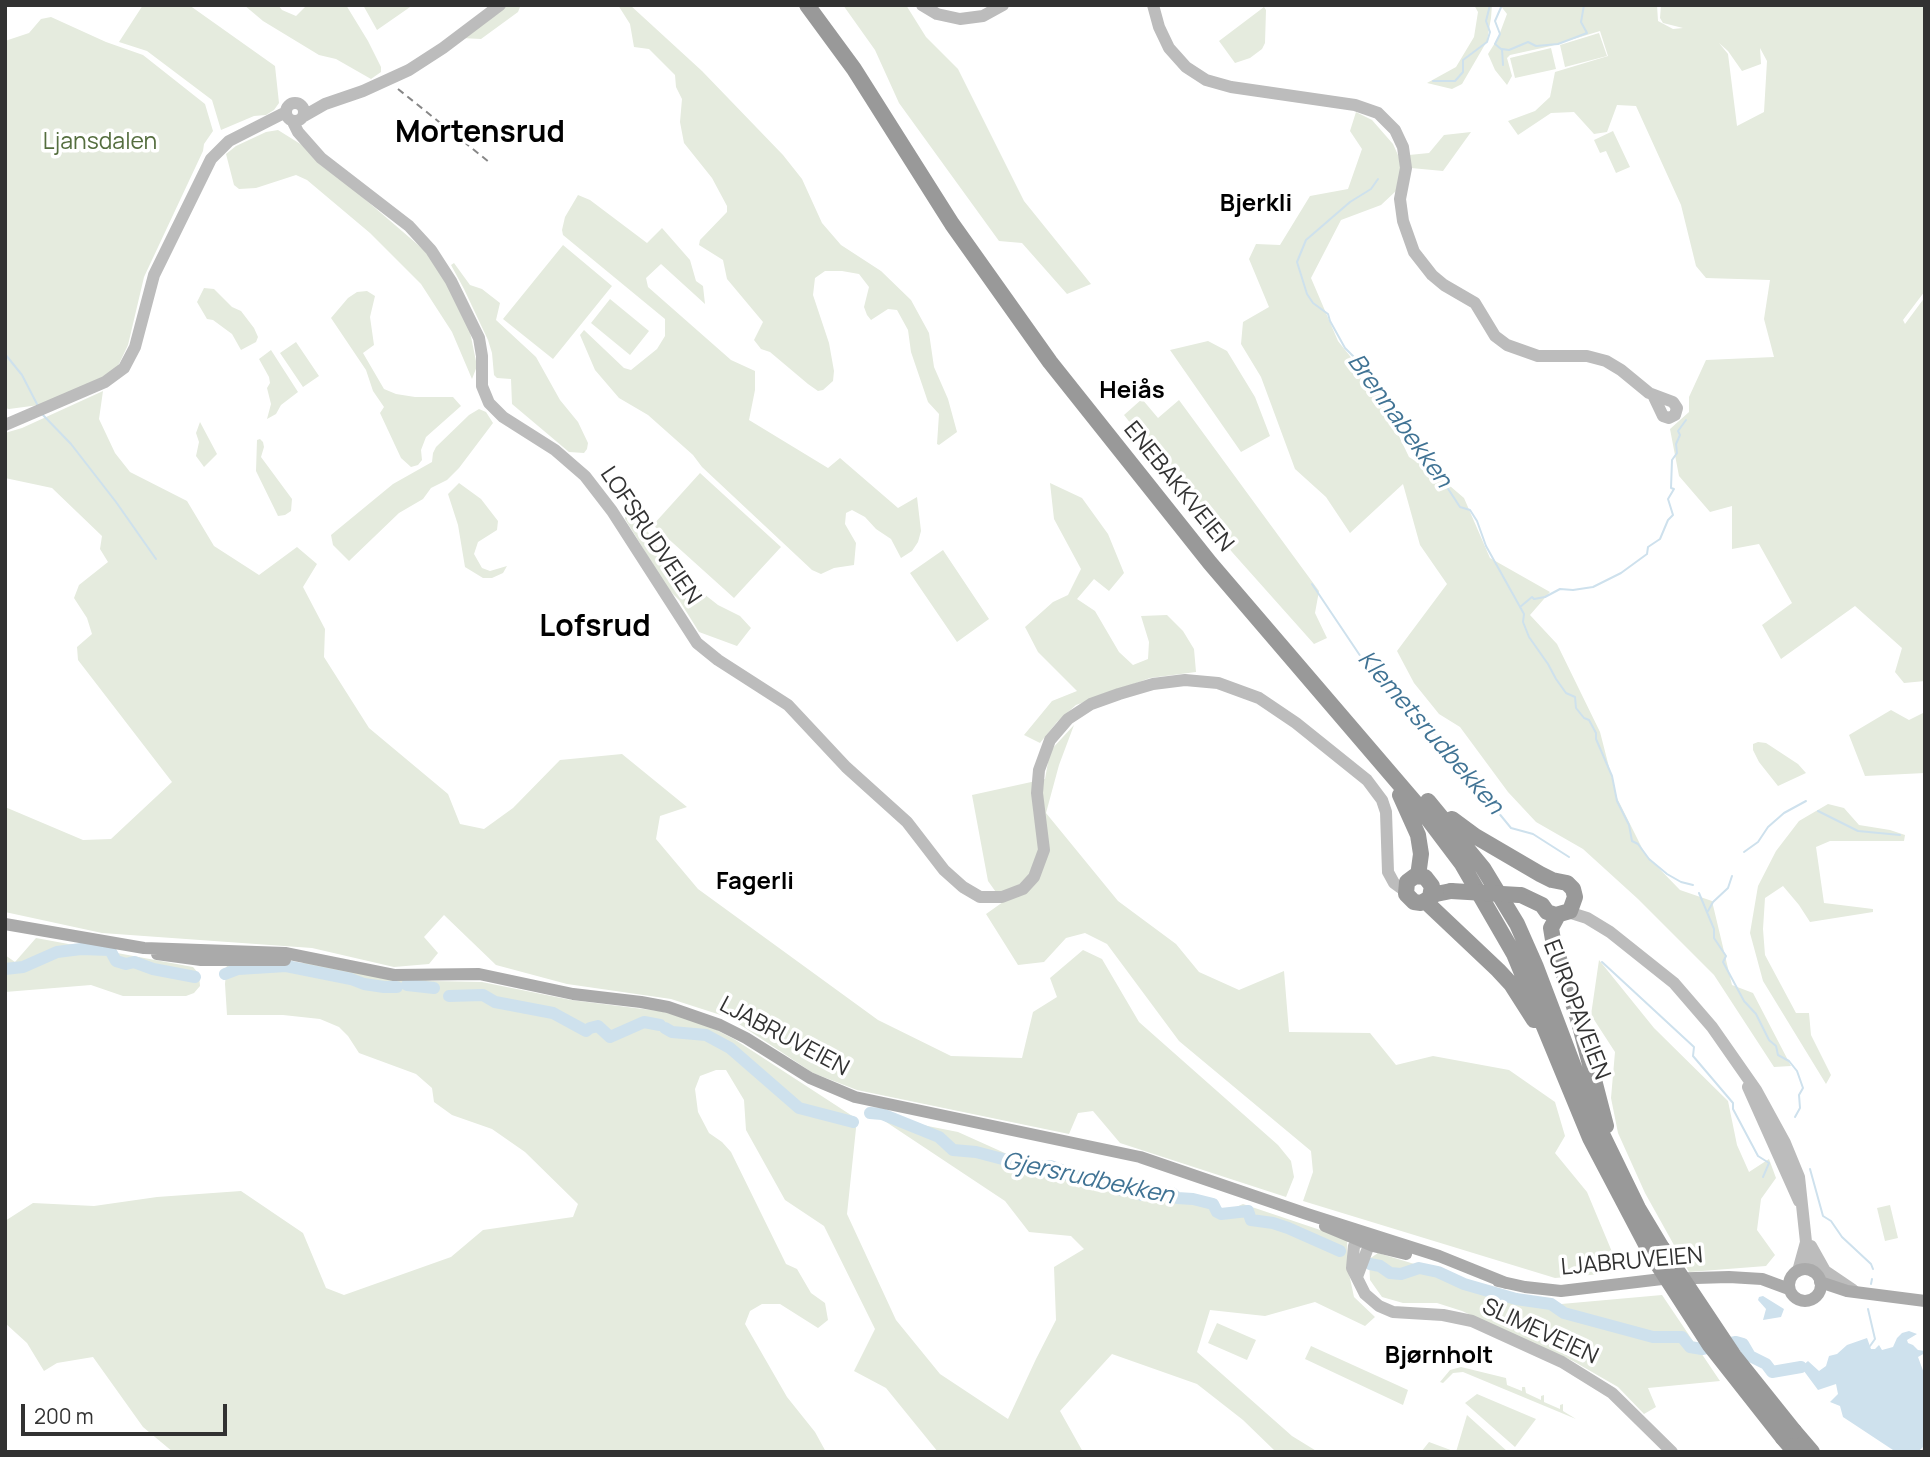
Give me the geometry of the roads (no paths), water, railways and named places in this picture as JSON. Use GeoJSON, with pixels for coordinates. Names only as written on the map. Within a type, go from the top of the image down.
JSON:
{"type":"FeatureCollection","features":[{"type":"Feature","properties":{"kind":"highway","name":"ENEBAKKVEIEN"},"geometry":{"type":"LineString","coordinates":[[807,5],[854,69],[952,224],[1210,563],[1385,767],[1424,804]]}},
{"type":"Feature","properties":{"kind":"highway","name":"ENEBAKKVEIEN"},"geometry":{"type":"LineString","coordinates":[[819,5],[854,54],[1042,344]]}},
{"type":"Feature","properties":{"kind":"highway","name":"ENEBAKKVEIEN"},"geometry":{"type":"LineString","coordinates":[[1054,360],[1424,804]]}},
{"type":"Feature","properties":{"kind":"highway"},"geometry":{"type":"LineString","coordinates":[[1385,767],[1418,835],[1421,854],[1420,888],[1511,985],[1558,1059]]}},
{"type":"Feature","properties":{"kind":"highway"},"geometry":{"type":"LineString","coordinates":[[1424,804],[1475,836],[1545,892],[1547,912],[1567,909]]}},
{"type":"Feature","properties":{"kind":"highway","name":"EUROPAVEIEN"},"geometry":{"type":"LineString","coordinates":[[1424,804],[1483,868],[1511,930],[1532,994],[1590,1138],[1657,1251]]}},
{"type":"Feature","properties":{"kind":"highway"},"geometry":{"type":"LineString","coordinates":[[1420,888],[1520,895],[1545,892],[1561,880],[1569,884],[1574,891],[1567,909],[1551,928],[1579,1022],[1613,1159]]}},
{"type":"Feature","properties":{"kind":"highway","name":"EUROPAVEIEN"},"geometry":{"type":"LineString","coordinates":[[1511,930],[1541,978],[1583,1091],[1657,1251]]}},
{"type":"Feature","properties":{"kind":"highway"},"geometry":{"type":"LineString","coordinates":[[1657,1251],[1709,1344],[1789,1435],[1812,1452]]}},
{"type":"Feature","properties":{"kind":"highway"},"geometry":{"type":"LineString","coordinates":[[1789,1435],[1795,1452]]}},
{"type":"Feature","properties":{"kind":"main road","name":"LJABRUVEIEN"},"geometry":{"type":"LineString","coordinates":[[5,923],[144,948],[273,951],[394,975],[490,976],[573,994],[668,1007],[720,1025],[755,1043],[810,1078],[855,1097],[1160,1162],[1307,1214],[1365,1239],[1454,1261],[1506,1283],[1561,1291],[1718,1276],[1793,1279]]}},
{"type":"Feature","properties":{"kind":"main road"},"geometry":{"type":"LineString","coordinates":[[1816,1282],[1811,1300],[1805,1302],[1796,1299],[1793,1279],[1816,1282],[1851,1292],[1925,1301]]}},
{"type":"Feature","properties":{"kind":"street"},"geometry":{"type":"LineString","coordinates":[[11,423],[99,385],[117,374],[130,359],[154,275],[211,159],[229,141],[262,125],[342,99],[409,70],[500,5]]}},
{"type":"Feature","properties":{"kind":"street"},"geometry":{"type":"LineString","coordinates":[[922,5],[937,14],[960,19],[983,16],[1003,5]]}},
{"type":"Feature","properties":{"kind":"street"},"geometry":{"type":"LineString","coordinates":[[1153,5],[1161,33],[1169,48],[1186,66],[1206,80],[1231,88],[1355,105],[1378,113],[1395,130],[1403,147],[1406,168],[1400,199],[1402,221],[1414,252],[1432,275],[1475,303],[1496,336],[1507,345],[1538,356],[1601,359],[1616,366],[1653,395]]}},
{"type":"Feature","properties":{"kind":"street","name":"LOFSRUDVEIEN"},"geometry":{"type":"LineString","coordinates":[[296,116],[307,141],[321,158],[409,226],[431,250],[459,294],[479,338],[483,366],[482,386],[489,403],[503,417],[566,458],[589,481],[612,511],[697,643],[718,660],[788,705],[846,767],[907,822],[951,877],[980,897],[996,898],[1016,893],[1029,883],[1038,869],[1044,850],[1037,793],[1039,770],[1047,746],[1062,725],[1091,704],[1170,681],[1218,683],[1259,698],[1296,723],[1364,777],[1378,794],[1386,812],[1389,874],[1420,888]]}},
{"type":"Feature","properties":{"kind":"street"},"geometry":{"type":"LineString","coordinates":[[1567,909],[1587,918],[1643,956],[1687,996],[1717,1034],[1745,1076],[1754,1104],[1801,1205],[1816,1282]]}},
{"type":"Feature","properties":{"kind":"street","name":"SLIMEVEIEN"},"geometry":{"type":"LineString","coordinates":[[1365,1239],[1354,1246],[1352,1262],[1365,1294],[1383,1309],[1456,1317],[1482,1325],[1586,1375],[1612,1393],[1672,1452]]}},
{"type":"Feature","properties":{"kind":"street"},"geometry":{"type":"LineString","coordinates":[[1793,1279],[1806,1239]]}},
{"type":"Feature","properties":{"kind":"street"},"geometry":{"type":"LineString","coordinates":[[1806,1239],[1825,1270],[1851,1292]]}},
{"type":"Feature","properties":{"kind":"street","name":"SLIMEVEIEN"},"geometry":{"type":"LineString","coordinates":[[1629,1409],[1636,1410],[1678,1452]]}},
{"type":"Feature","properties":{"kind":"water"},"geometry":{"type":"Polygon","coordinates":[[[1763,1296],[1784,1309],[1781,1317],[1763,1320],[1766,1309],[1758,1300],[1763,1296]]]}},
{"type":"Feature","properties":{"kind":"water"},"geometry":{"type":"Polygon","coordinates":[[[1909,1331],[1917,1334],[1907,1340],[1908,1343],[1925,1351],[1918,1357],[1925,1376],[1925,1452],[1922,1452],[1923,1447],[1918,1452],[1896,1452],[1843,1417],[1840,1406],[1830,1402],[1838,1394],[1836,1384],[1818,1390],[1801,1367],[1808,1361],[1819,1371],[1826,1366],[1829,1356],[1837,1354],[1847,1345],[1867,1338],[1871,1349],[1879,1345],[1882,1350],[1893,1347],[1902,1333],[1909,1331]]]}},
{"type":"Feature","properties":{"kind":"waterway","name":"Brennabekken"},"geometry":{"type":"LineString","coordinates":[[1433,81],[1455,81],[1463,72],[1463,60],[1487,42],[1490,32],[1486,21],[1490,5]]}},
{"type":"Feature","properties":{"kind":"waterway"},"geometry":{"type":"LineString","coordinates":[[1501,49],[1495,44],[1500,34],[1495,21],[1502,5]]}},
{"type":"Feature","properties":{"kind":"waterway"},"geometry":{"type":"LineString","coordinates":[[1503,65],[1502,49],[1509,50],[1528,42],[1536,46],[1558,44],[1587,33],[1581,22],[1584,5]]}},
{"type":"Feature","properties":{"kind":"waterway","name":"Brennabekken"},"geometry":{"type":"LineString","coordinates":[[1378,179],[1371,189],[1350,202],[1306,240],[1297,262],[1307,294],[1313,303],[1328,314],[1345,348],[1355,358],[1358,369],[1390,406],[1397,422],[1406,431],[1426,467],[1443,481],[1460,507],[1470,510],[1477,521],[1486,546],[1524,614],[1523,622],[1529,637],[1566,693],[1575,697],[1576,708],[1589,720],[1596,733],[1612,776],[1617,801],[1629,825],[1632,841],[1667,874],[1693,885]]}},
{"type":"Feature","properties":{"kind":"waterway"},"geometry":{"type":"LineString","coordinates":[[5,354],[22,375],[38,406]]}},
{"type":"Feature","properties":{"kind":"waterway"},"geometry":{"type":"LineString","coordinates":[[42,414],[71,444],[156,559]]}},
{"type":"Feature","properties":{"kind":"waterway"},"geometry":{"type":"LineString","coordinates":[[1520,607],[1532,597],[1545,597],[1560,589],[1593,587],[1621,573],[1647,554],[1648,547],[1660,539],[1673,515],[1668,499],[1674,489],[1671,488],[1672,460],[1677,453],[1676,444],[1680,435],[1678,431],[1686,420]]}},
{"type":"Feature","properties":{"kind":"waterway","name":"Klemetsrudbekken"},"geometry":{"type":"LineString","coordinates":[[1312,584],[1363,660],[1388,678],[1511,828],[1533,834],[1569,857]]}},
{"type":"Feature","properties":{"kind":"waterway"},"geometry":{"type":"LineString","coordinates":[[1744,852],[1758,842],[1768,827],[1784,813],[1806,801]]}},
{"type":"Feature","properties":{"kind":"waterway"},"geometry":{"type":"LineString","coordinates":[[1818,811],[1858,831],[1900,835]]}},
{"type":"Feature","properties":{"kind":"waterway"},"geometry":{"type":"LineString","coordinates":[[1708,911],[1713,902],[1728,888],[1732,876]]}},
{"type":"Feature","properties":{"kind":"waterway","name":"Brennabekken"},"geometry":{"type":"LineString","coordinates":[[1699,893],[1714,929],[1714,938],[1726,956],[1723,962],[1744,1001],[1756,1014],[1769,1040],[1776,1046],[1778,1055],[1789,1061],[1797,1071],[1803,1088],[1799,1095],[1800,1108],[1795,1117]]}},
{"type":"Feature","properties":{"kind":"waterway","name":"Gjersrudbekken"},"geometry":{"type":"LineString","coordinates":[[5,969],[23,967],[57,952],[110,950],[116,961],[126,964],[134,962],[153,969],[195,977]]}},
{"type":"Feature","properties":{"kind":"waterway","name":"Klemetsrudbekken"},"geometry":{"type":"LineString","coordinates":[[1602,962],[1694,1047],[1693,1056],[1733,1103],[1733,1109],[1758,1156],[1769,1163],[1763,1177]]}},
{"type":"Feature","properties":{"kind":"waterway","name":"Gjersrudbekken"},"geometry":{"type":"LineString","coordinates":[[225,974],[238,969],[286,966],[364,984],[397,987]]}},
{"type":"Feature","properties":{"kind":"waterway","name":"Gjersrudbekken"},"geometry":{"type":"LineString","coordinates":[[407,985],[434,988]]}},
{"type":"Feature","properties":{"kind":"waterway","name":"Gjersrudbekken"},"geometry":{"type":"LineString","coordinates":[[449,996],[483,995],[495,1002],[553,1013],[586,1031],[598,1026],[610,1037],[644,1022],[660,1025]]}},
{"type":"Feature","properties":{"kind":"waterway","name":"Gjersrudbekken"},"geometry":{"type":"LineString","coordinates":[[665,1028],[672,1032],[706,1035],[730,1048],[799,1108],[853,1122]]}},
{"type":"Feature","properties":{"kind":"waterway","name":"Gjersrudbekken"},"geometry":{"type":"LineString","coordinates":[[870,1113],[882,1114],[939,1137],[953,1150],[976,1152],[1033,1167],[1050,1166],[1068,1175],[1104,1180],[1113,1187],[1121,1190],[1130,1188],[1142,1195],[1150,1192],[1172,1193],[1177,1198],[1213,1204],[1221,1214],[1248,1211],[1251,1220],[1288,1228],[1340,1251]]}},
{"type":"Feature","properties":{"kind":"waterway","name":"Brennabekken"},"geometry":{"type":"LineString","coordinates":[[1810,1169],[1823,1216],[1831,1221],[1842,1237],[1873,1269]]}},
{"type":"Feature","properties":{"kind":"waterway","name":"Gjersrudbekken"},"geometry":{"type":"LineString","coordinates":[[1370,1264],[1380,1266],[1390,1273],[1401,1274],[1419,1268],[1438,1272],[1464,1284],[1516,1299],[1551,1304],[1564,1313],[1653,1337],[1682,1337],[1690,1347],[1702,1349],[1736,1342],[1743,1344],[1750,1356],[1766,1364],[1772,1372],[1801,1367]]}},
{"type":"Feature","properties":{"kind":"waterway"},"geometry":{"type":"LineString","coordinates":[[1871,1284],[1872,1279]]}},
{"type":"Feature","properties":{"kind":"waterway"},"geometry":{"type":"LineString","coordinates":[[1868,1309],[1875,1339],[1870,1346]]}},
{"type":"Feature","properties":{"kind":"railway"},"geometry":{"type":"LineString","coordinates":[[398,89],[489,162]]}},
{"type":"Feature","properties":{"kind":"district","name":"Mortensrud"},"geometry":{"type":"Point","coordinates":[480,134]}},
{"type":"Feature","properties":{"kind":"district","name":"Bjerkli"},"geometry":{"type":"Point","coordinates":[1256,204]}},
{"type":"Feature","properties":{"kind":"district","name":"Heiås"},"geometry":{"type":"Point","coordinates":[1132,391]}},
{"type":"Feature","properties":{"kind":"district","name":"Lofsrud"},"geometry":{"type":"Point","coordinates":[595,628]}},
{"type":"Feature","properties":{"kind":"district","name":"Fagerli"},"geometry":{"type":"Point","coordinates":[755,882]}},
{"type":"Feature","properties":{"kind":"district","name":"Bjørnholt"},"geometry":{"type":"Point","coordinates":[1439,1356]}},
{"type":"Feature","properties":{"kind":"park label","name":"Ljansdalen"},"geometry":{"type":"Point","coordinates":[100,143]}}]}
